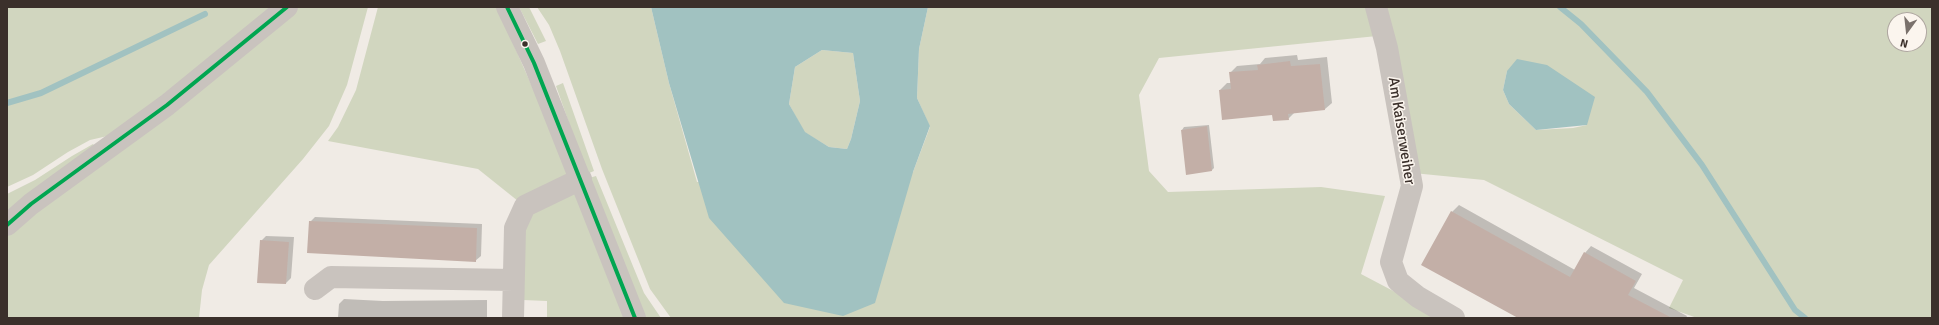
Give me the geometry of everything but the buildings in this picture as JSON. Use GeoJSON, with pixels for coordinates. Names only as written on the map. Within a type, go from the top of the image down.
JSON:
{"type":"FeatureCollection","features":[{"type":"Feature","properties":{"kind":"street"},"geometry":{"type":"LineString","coordinates":[[7,225],[31,204],[167,106],[287,7]]}},
{"type":"Feature","properties":{"kind":"street"},"geometry":{"type":"LineString","coordinates":[[507,7],[534,63],[635,318]]}},
{"type":"Feature","properties":{"kind":"street","name":"Am Kaiserweiher"},"geometry":{"type":"LineString","coordinates":[[1376,7],[1387,48],[1412,186],[1391,262],[1398,282],[1418,297],[1454,318]]}},
{"type":"Feature","properties":{"kind":"street"},"geometry":{"type":"LineString","coordinates":[[513,318],[515,228],[525,206],[581,179]]}},
{"type":"Feature","properties":{"kind":"street"},"geometry":{"type":"LineString","coordinates":[[315,289],[331,277],[513,280]]}},
{"type":"Feature","properties":{"kind":"green space"},"geometry":{"type":"Polygon","coordinates":[[[7,7],[275,7],[112,135],[90,140],[68,152],[33,175],[7,187],[7,7]]]}},
{"type":"Feature","properties":{"kind":"green space"},"geometry":{"type":"Polygon","coordinates":[[[299,7],[368,7],[347,85],[329,126],[303,159],[209,265],[202,290],[199,318],[7,318],[7,235],[299,7]]]}},
{"type":"Feature","properties":{"kind":"green space"},"geometry":{"type":"Polygon","coordinates":[[[378,7],[497,7],[572,177],[518,201],[478,169],[328,141],[338,127],[356,90],[378,7]]]}},
{"type":"Feature","properties":{"kind":"green space"},"geometry":{"type":"Polygon","coordinates":[[[519,7],[529,7],[546,41],[538,44],[519,7]]]}},
{"type":"Feature","properties":{"kind":"green space"},"geometry":{"type":"Polygon","coordinates":[[[537,7],[651,7],[669,83],[697,182],[913,172],[930,127],[917,98],[919,49],[928,7],[1932,7],[1932,318],[1697,318],[1669,308],[1683,280],[1484,180],[1413,173],[1377,36],[1159,58],[1139,95],[1149,171],[1168,192],[1321,187],[1385,196],[1361,274],[1435,313],[1433,318],[671,318],[650,289],[602,169],[560,51],[549,25],[537,7]],[[1507,71],[1503,90],[1509,104],[1536,130],[1573,128],[1587,125],[1507,71]]]}},
{"type":"Feature","properties":{"kind":"green space"},"geometry":{"type":"Polygon","coordinates":[[[822,50],[853,53],[860,101],[851,139],[847,149],[829,147],[804,132],[789,104],[795,67],[822,50]]]}},
{"type":"Feature","properties":{"kind":"green space"},"geometry":{"type":"Polygon","coordinates":[[[563,83],[594,171],[587,174],[556,86],[563,83]]]}},
{"type":"Feature","properties":{"kind":"green space"},"geometry":{"type":"Polygon","coordinates":[[[93,144],[96,148],[7,213],[7,194],[35,180],[93,144]]]}},
{"type":"Feature","properties":{"kind":"green space"},"geometry":{"type":"Polygon","coordinates":[[[596,176],[644,293],[661,318],[642,318],[589,178],[596,176]]]}},
{"type":"Feature","properties":{"kind":"green space"},"geometry":{"type":"Polygon","coordinates":[[[578,189],[628,318],[547,318],[547,301],[523,300],[523,230],[532,210],[578,189]]]}},
{"type":"Feature","properties":{"kind":"water"},"geometry":{"type":"Polygon","coordinates":[[[651,7],[928,7],[919,49],[917,98],[930,126],[913,172],[875,303],[843,316],[784,303],[709,218],[669,83],[651,7]],[[822,50],[795,67],[789,104],[805,132],[829,147],[847,149],[851,139],[860,101],[853,53],[822,50]]]}},
{"type":"Feature","properties":{"kind":"water"},"geometry":{"type":"Polygon","coordinates":[[[1517,59],[1547,65],[1595,97],[1587,125],[1536,130],[1509,104],[1503,90],[1507,71],[1517,59]]]}},
{"type":"Feature","properties":{"kind":"waterway"},"geometry":{"type":"LineString","coordinates":[[1560,7],[1581,24],[1647,92],[1702,165],[1795,310],[1805,318]]}},
{"type":"Feature","properties":{"kind":"waterway"},"geometry":{"type":"LineString","coordinates":[[7,103],[41,93],[205,14]]}},
{"type":"Feature","properties":{"kind":"transit line"},"geometry":{"type":"LineString","coordinates":[[7,225],[31,204],[167,105],[287,7]]}},
{"type":"Feature","properties":{"kind":"transit line"},"geometry":{"type":"LineString","coordinates":[[507,7],[534,63],[635,318]]}}]}
